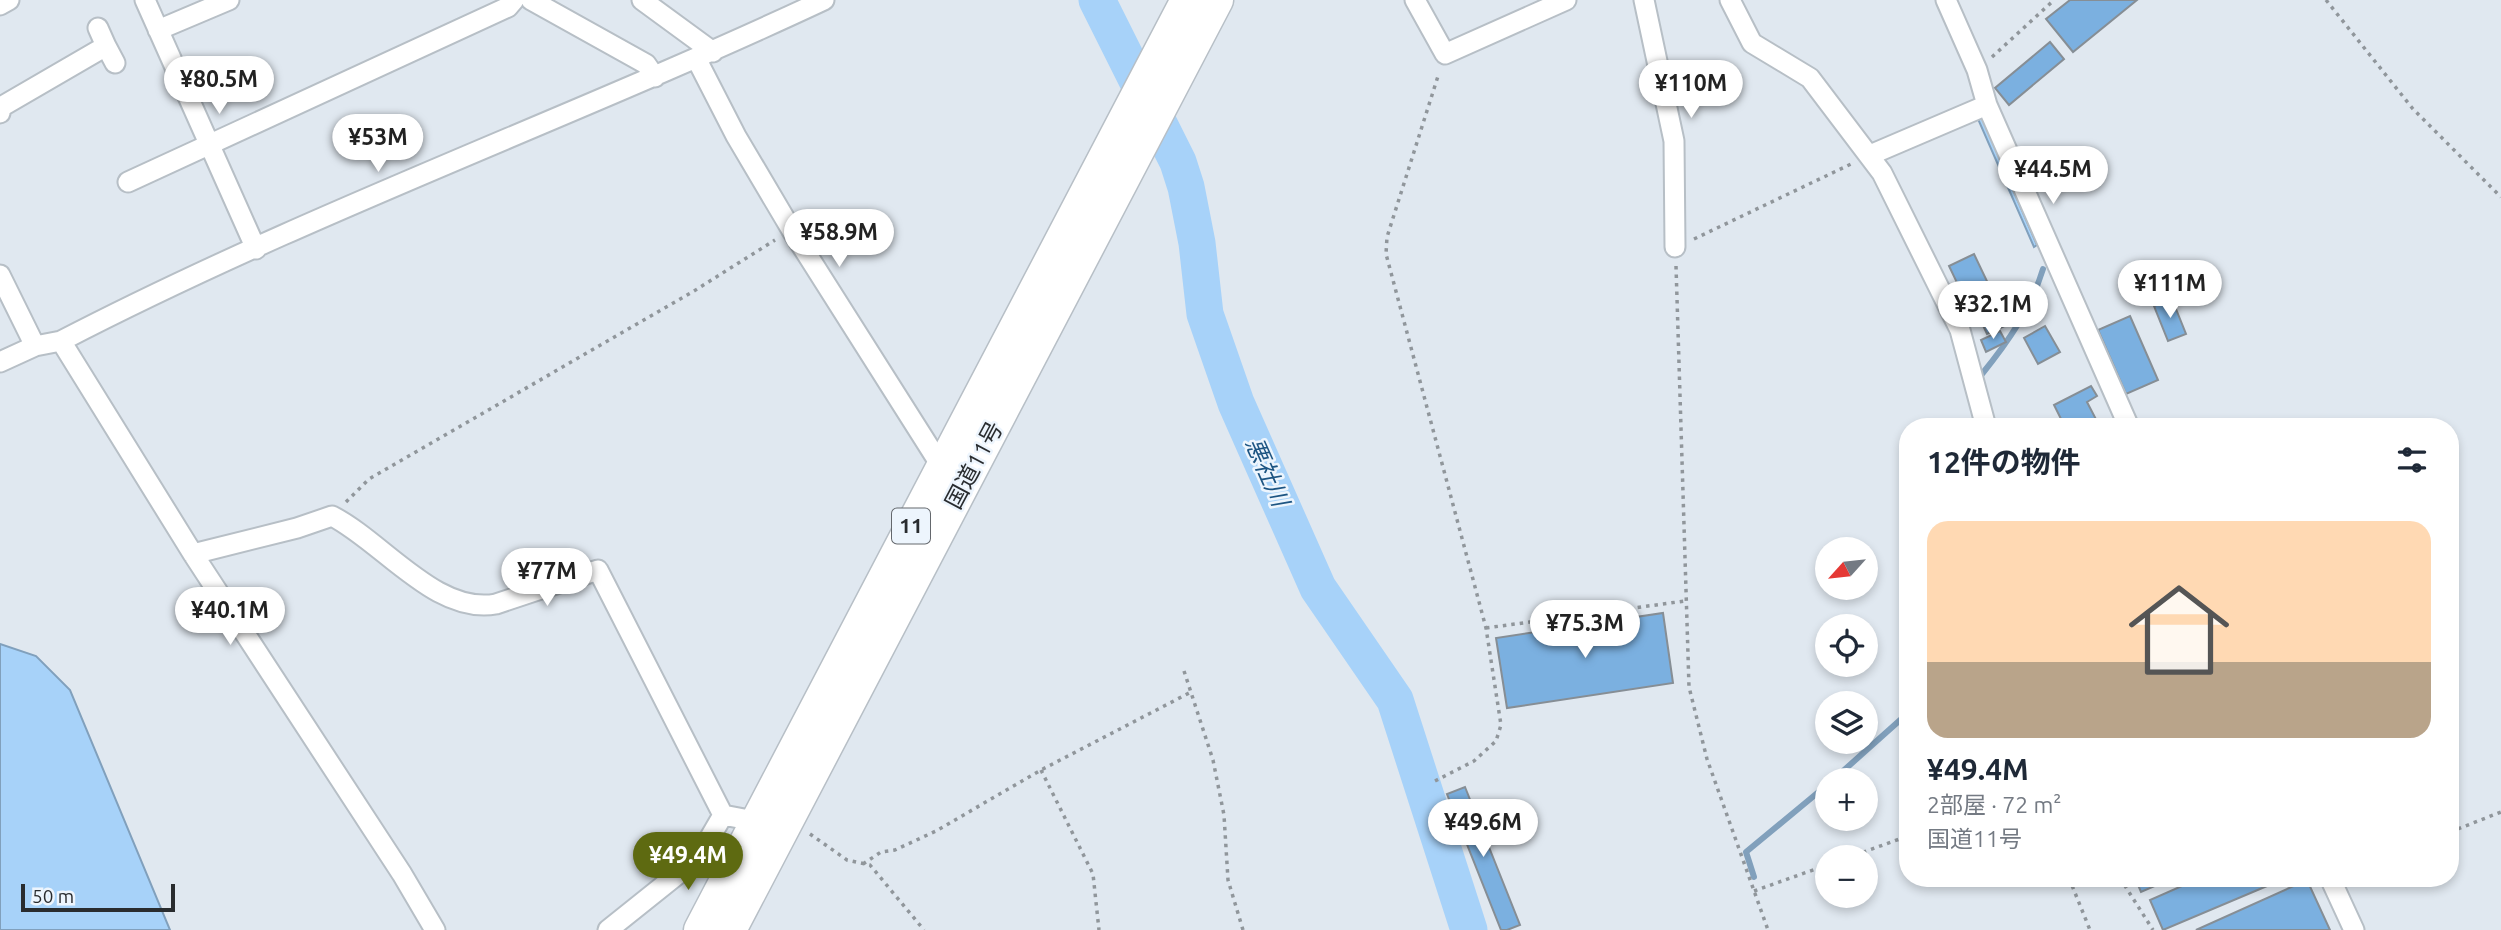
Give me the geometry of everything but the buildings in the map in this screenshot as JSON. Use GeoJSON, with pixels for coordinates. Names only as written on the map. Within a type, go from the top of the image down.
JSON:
{"type":"FeatureCollection","features":[{"type":"Feature","properties":{"kind":"highway","name":"国道11号"},"geometry":{"type":"LineString","coordinates":[[700,930],[771,824],[1132,134],[1150,70],[1186,0]]}},
{"type":"Feature","properties":{"kind":"highway","name":"国道11号"},"geometry":{"type":"LineString","coordinates":[[1132,134],[1166,98],[1217,0]]}},
{"type":"Feature","properties":{"kind":"highway","name":"国道11号"},"geometry":{"type":"LineString","coordinates":[[730,930],[771,824]]}},
{"type":"Feature","properties":{"kind":"street"},"geometry":{"type":"LineString","coordinates":[[0,5],[9,0]]}},
{"type":"Feature","properties":{"kind":"street"},"geometry":{"type":"LineString","coordinates":[[145,0],[256,249]]}},
{"type":"Feature","properties":{"kind":"street"},"geometry":{"type":"LineString","coordinates":[[158,30],[229,0]]}},
{"type":"Feature","properties":{"kind":"street"},"geometry":{"type":"LineString","coordinates":[[128,182],[209,142],[508,7],[514,0]]}},
{"type":"Feature","properties":{"kind":"street"},"geometry":{"type":"LineString","coordinates":[[531,0],[646,64],[655,76]]}},
{"type":"Feature","properties":{"kind":"street"},"geometry":{"type":"LineString","coordinates":[[642,0],[705,55],[736,135],[791,229],[951,480]]}},
{"type":"Feature","properties":{"kind":"street"},"geometry":{"type":"LineString","coordinates":[[0,362],[34,346],[61,341],[256,249],[705,55],[824,0]]}},
{"type":"Feature","properties":{"kind":"street"},"geometry":{"type":"LineString","coordinates":[[1415,0],[1445,54],[1564,0]]}},
{"type":"Feature","properties":{"kind":"street"},"geometry":{"type":"LineString","coordinates":[[1644,0],[1674,141],[1675,247]]}},
{"type":"Feature","properties":{"kind":"street"},"geometry":{"type":"LineString","coordinates":[[1730,0],[1752,43],[1810,78],[1870,155],[1960,330],[1984,418]]}},
{"type":"Feature","properties":{"kind":"street"},"geometry":{"type":"LineString","coordinates":[[1946,0],[1977,70],[1987,105],[2124,418]]}},
{"type":"Feature","properties":{"kind":"street"},"geometry":{"type":"LineString","coordinates":[[0,113],[1,107],[111,54],[97,28]]}},
{"type":"Feature","properties":{"kind":"street"},"geometry":{"type":"LineString","coordinates":[[1870,155],[1987,105]]}},
{"type":"Feature","properties":{"kind":"street"},"geometry":{"type":"LineString","coordinates":[[0,275],[34,346]]}},
{"type":"Feature","properties":{"kind":"street"},"geometry":{"type":"LineString","coordinates":[[61,341],[193,554],[435,930]]}},
{"type":"Feature","properties":{"kind":"street"},"geometry":{"type":"LineString","coordinates":[[193,554],[297,528],[332,516],[356,528],[422,582],[464,605],[480,607],[496,604],[598,570],[723,815]]}},
{"type":"Feature","properties":{"kind":"street"},"geometry":{"type":"LineString","coordinates":[[723,815],[771,824]]}},
{"type":"Feature","properties":{"kind":"street"},"geometry":{"type":"LineString","coordinates":[[608,930],[698,858],[723,815]]}},
{"type":"Feature","properties":{"kind":"street"},"geometry":{"type":"LineString","coordinates":[[2334,887],[2354,930]]}},
{"type":"Feature","properties":{"kind":"path"},"geometry":{"type":"LineString","coordinates":[[1977,70],[2054,0]]}},
{"type":"Feature","properties":{"kind":"path"},"geometry":{"type":"LineString","coordinates":[[2326,0],[2413,108],[2501,197]]}},
{"type":"Feature","properties":{"kind":"path"},"geometry":{"type":"LineString","coordinates":[[1435,781],[1474,761],[1499,734],[1501,725],[1486,628],[1386,254],[1387,237],[1445,54]]}},
{"type":"Feature","properties":{"kind":"path"},"geometry":{"type":"LineString","coordinates":[[1768,930],[1707,760],[1689,687],[1675,247],[1870,155]]}},
{"type":"Feature","properties":{"kind":"path"},"geometry":{"type":"LineString","coordinates":[[332,516],[369,479],[694,292],[791,229]]}},
{"type":"Feature","properties":{"kind":"path"},"geometry":{"type":"LineString","coordinates":[[1486,628],[1685,601]]}},
{"type":"Feature","properties":{"kind":"path"},"geometry":{"type":"LineString","coordinates":[[1184,671],[1213,760],[1224,814],[1228,880],[1243,930]]}},
{"type":"Feature","properties":{"kind":"path"},"geometry":{"type":"LineString","coordinates":[[863,864],[881,852],[895,850],[936,831],[1041,770],[1191,692]]}},
{"type":"Feature","properties":{"kind":"path"},"geometry":{"type":"LineString","coordinates":[[1041,770],[1093,874],[1099,930]]}},
{"type":"Feature","properties":{"kind":"path"},"geometry":{"type":"LineString","coordinates":[[2459,828],[2501,812]]}},
{"type":"Feature","properties":{"kind":"path"},"geometry":{"type":"LineString","coordinates":[[771,824],[815,835],[847,860],[870,865],[924,930]]}},
{"type":"Feature","properties":{"kind":"path"},"geometry":{"type":"LineString","coordinates":[[1878,847],[1899,839]]}},
{"type":"Feature","properties":{"kind":"path"},"geometry":{"type":"LineString","coordinates":[[1754,891],[1815,869]]}},
{"type":"Feature","properties":{"kind":"path"},"geometry":{"type":"LineString","coordinates":[[2073,887],[2090,930]]}},
{"type":"Feature","properties":{"kind":"path"},"geometry":{"type":"LineString","coordinates":[[2126,887],[2153,930]]}},
{"type":"Feature","properties":{"kind":"water"},"geometry":{"type":"Polygon","coordinates":[[[1982,118],[2037,245],[2034,247],[1978,119],[1982,118]]]}},
{"type":"Feature","properties":{"kind":"water"},"geometry":{"type":"Polygon","coordinates":[[[0,644],[36,656],[70,690],[170,930],[0,930],[0,644]]]}},
{"type":"Feature","properties":{"kind":"waterway","name":"悪社川"},"geometry":{"type":"LineString","coordinates":[[1097,0],[1178,162],[1197,243],[1205,314],[1236,403],[1318,588],[1395,700],[1469,930]]}},
{"type":"Feature","properties":{"kind":"waterway"},"geometry":{"type":"LineString","coordinates":[[1982,374],[2018,324],[2043,269]]}},
{"type":"Feature","properties":{"kind":"waterway"},"geometry":{"type":"LineString","coordinates":[[1846,768],[1899,721]]}},
{"type":"Feature","properties":{"kind":"waterway"},"geometry":{"type":"LineString","coordinates":[[1754,877],[1746,852],[1815,795]]}}]}
